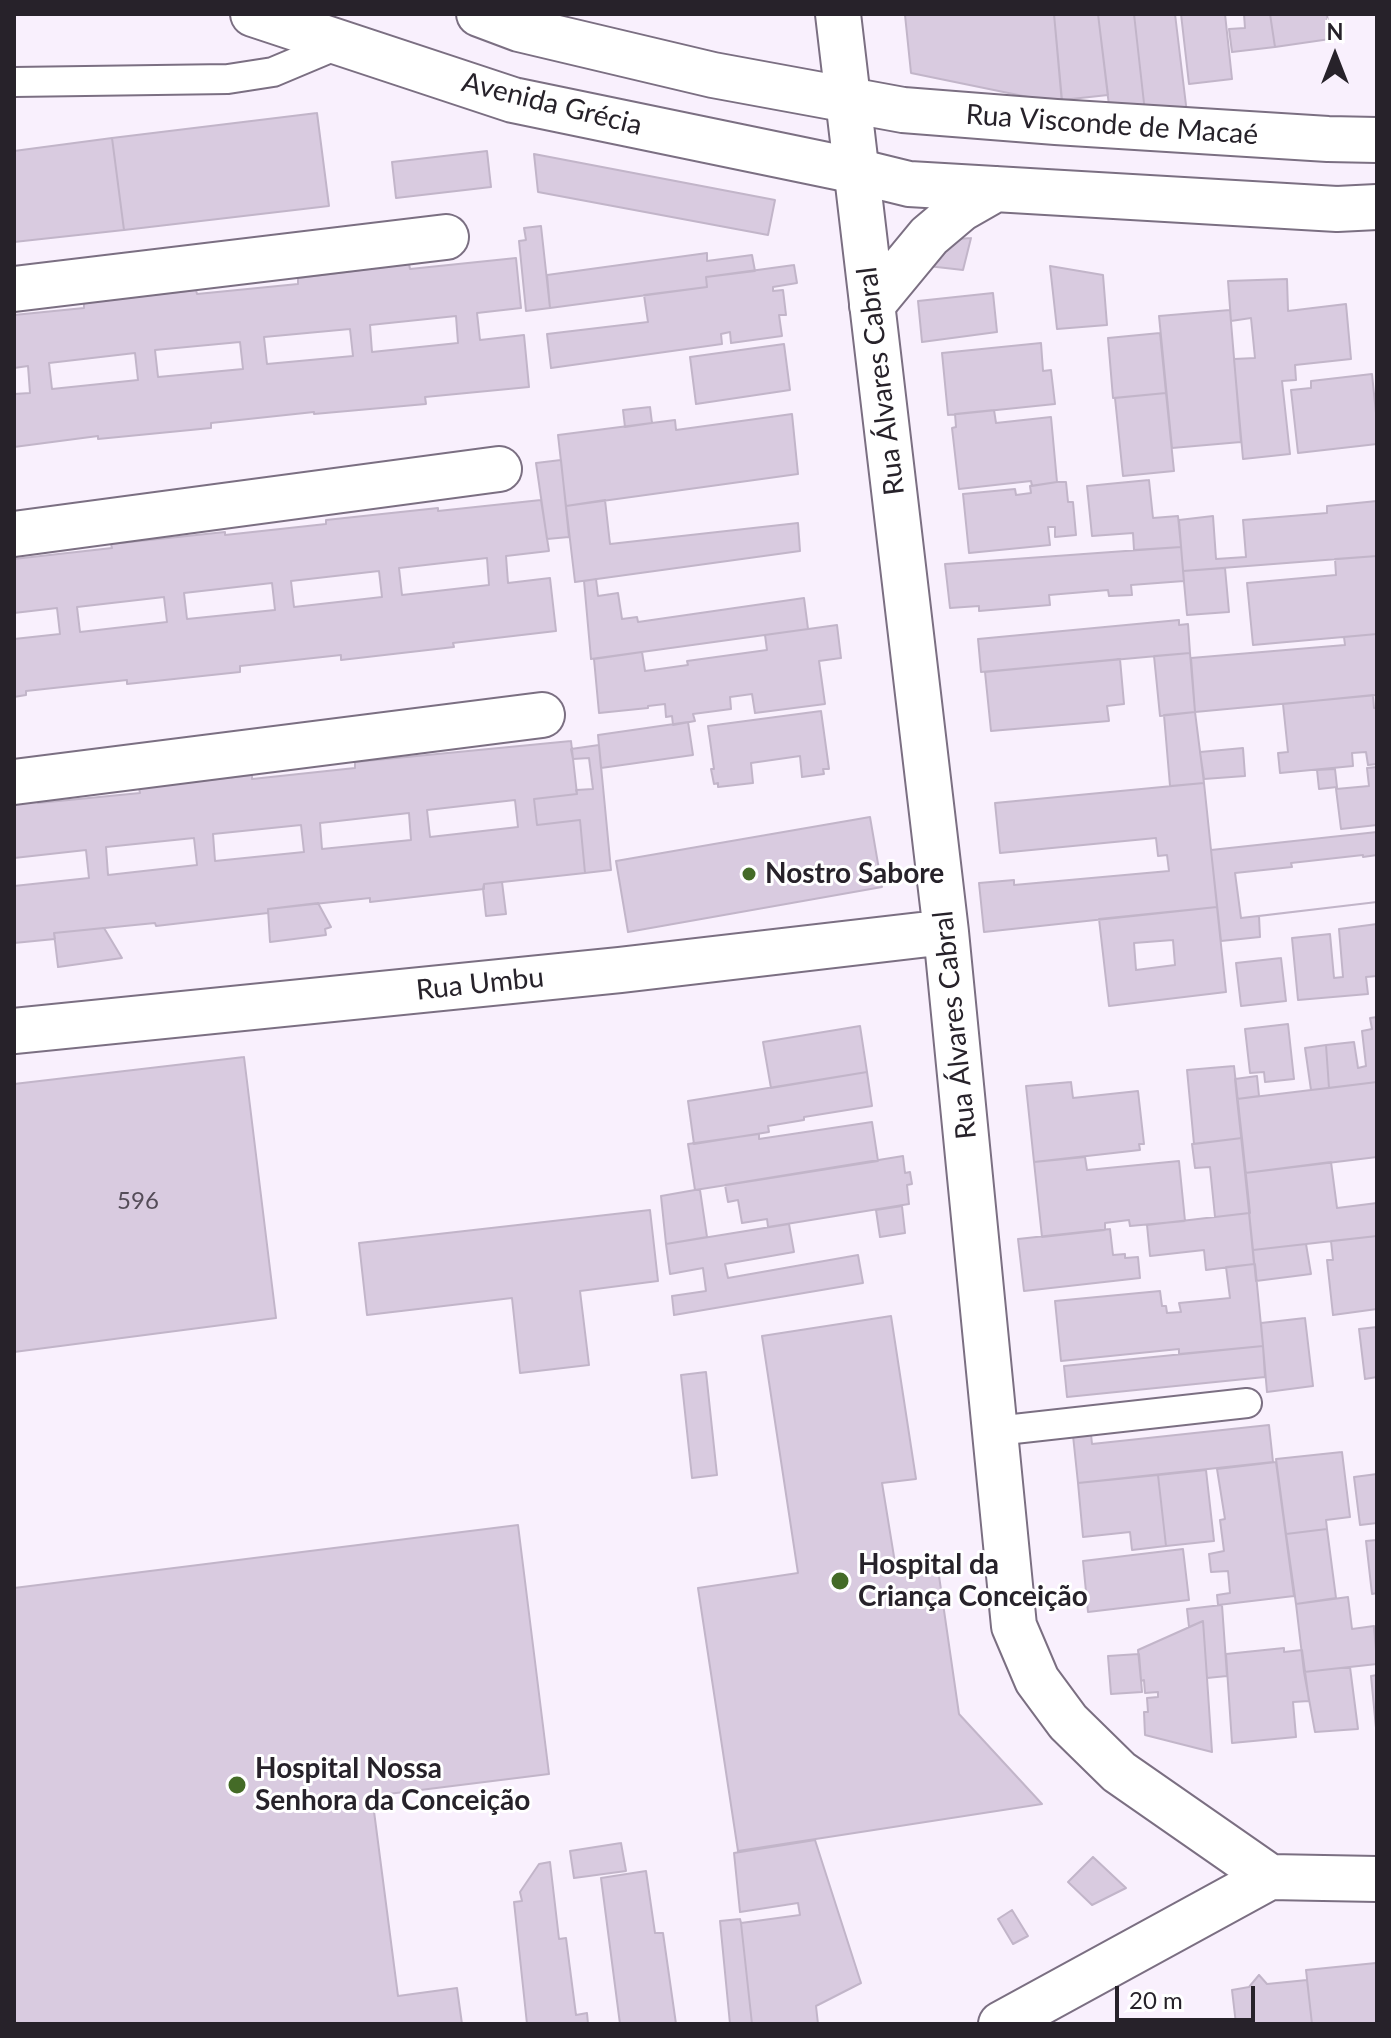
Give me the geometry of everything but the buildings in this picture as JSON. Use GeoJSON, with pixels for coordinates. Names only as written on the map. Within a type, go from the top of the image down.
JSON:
{"type":"FeatureCollection","features":[{"type":"Feature","properties":{"kind":"street","name":"Avenida Grécia"},"geometry":{"type":"LineString","coordinates":[[253,14],[513,100],[856,171]]}},
{"type":"Feature","properties":{"kind":"street"},"geometry":{"type":"LineString","coordinates":[[479,14],[519,29],[698,71],[847,100]]}},
{"type":"Feature","properties":{"kind":"street","name":"Rua Álvares Cabral"},"geometry":{"type":"LineString","coordinates":[[838,14],[946,932],[1014,1626],[1037,1680],[1068,1722],[1119,1772],[1270,1877]]}},
{"type":"Feature","properties":{"kind":"street","name":"Rua Visconde de Macaé"},"geometry":{"type":"LineString","coordinates":[[847,100],[933,113],[1377,140]]}},
{"type":"Feature","properties":{"kind":"street"},"geometry":{"type":"LineString","coordinates":[[856,171],[909,184],[1337,209],[1377,207]]}},
{"type":"Feature","properties":{"kind":"street"},"geometry":{"type":"LineString","coordinates":[[872,305],[929,236],[961,209],[996,189]]}},
{"type":"Feature","properties":{"kind":"street"},"geometry":{"type":"LineString","coordinates":[[14,289],[446,237]]}},
{"type":"Feature","properties":{"kind":"street"},"geometry":{"type":"LineString","coordinates":[[14,534],[499,469]]}},
{"type":"Feature","properties":{"kind":"street"},"geometry":{"type":"LineString","coordinates":[[14,782],[542,715]]}},
{"type":"Feature","properties":{"kind":"street","name":"Rua Umbu"},"geometry":{"type":"LineString","coordinates":[[14,1031],[620,970],[946,932]]}},
{"type":"Feature","properties":{"kind":"street"},"geometry":{"type":"LineString","coordinates":[[1001,2024],[1270,1877],[1377,1879]]}},
{"type":"Feature","properties":{"kind":"lane"},"geometry":{"type":"LineString","coordinates":[[14,82],[228,79],[273,72],[342,43]]}},
{"type":"Feature","properties":{"kind":"lane"},"geometry":{"type":"LineString","coordinates":[[996,1431],[1247,1403]]}},
{"type":"Feature","properties":{"kind":"place","name":"Nostro Sabore"},"geometry":{"type":"Point","coordinates":[749,874]}},
{"type":"Feature","properties":{"kind":"place","name":"Hospital da Criança Conceição"},"geometry":{"type":"Point","coordinates":[840,1581]}},
{"type":"Feature","properties":{"kind":"place","name":"Hospital Nossa Senhora da Conceição"},"geometry":{"type":"Point","coordinates":[237,1785]}}]}
